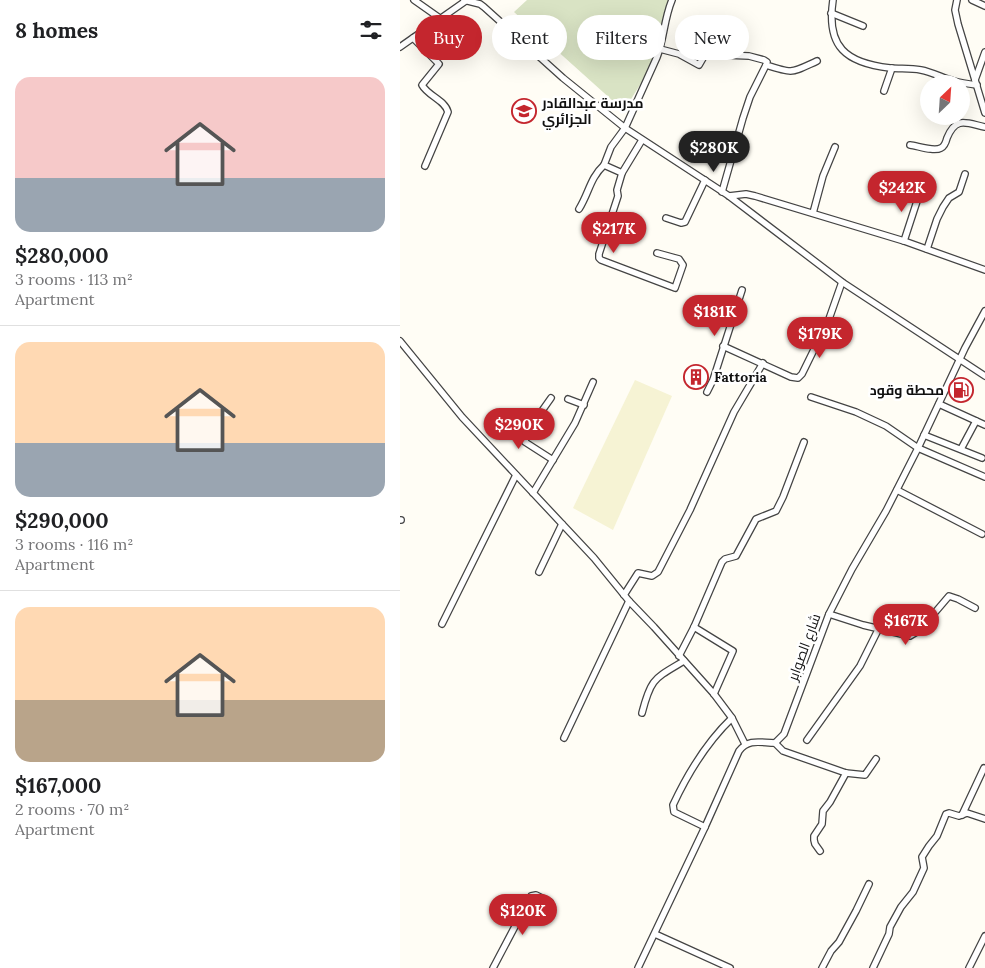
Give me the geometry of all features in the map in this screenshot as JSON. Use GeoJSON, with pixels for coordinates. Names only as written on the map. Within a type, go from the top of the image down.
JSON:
{"type":"FeatureCollection","features":[{"type":"Feature","properties":{"kind":"street"},"geometry":{"type":"LineString","coordinates":[[414,0],[435,15]]}},
{"type":"Feature","properties":{"kind":"street"},"geometry":{"type":"LineString","coordinates":[[446,15],[465,0],[480,4],[570,84],[625,128],[729,196],[842,282],[985,376]]}},
{"type":"Feature","properties":{"kind":"street"},"geometry":{"type":"LineString","coordinates":[[665,22],[672,0]]}},
{"type":"Feature","properties":{"kind":"street"},"geometry":{"type":"LineString","coordinates":[[833,0],[832,25],[840,48],[846,54],[862,63],[920,70],[953,81],[985,87]]}},
{"type":"Feature","properties":{"kind":"street"},"geometry":{"type":"LineString","coordinates":[[956,0],[955,10],[958,24],[985,113]]}},
{"type":"Feature","properties":{"kind":"street"},"geometry":{"type":"LineString","coordinates":[[972,0],[985,6]]}},
{"type":"Feature","properties":{"kind":"street"},"geometry":{"type":"LineString","coordinates":[[831,13],[863,26]]}},
{"type":"Feature","properties":{"kind":"street"},"geometry":{"type":"LineString","coordinates":[[400,47],[413,38],[439,64],[437,69],[424,82],[423,88],[446,106],[448,112],[425,166]]}},
{"type":"Feature","properties":{"kind":"street"},"geometry":{"type":"LineString","coordinates":[[976,84],[985,52]]}},
{"type":"Feature","properties":{"kind":"street"},"geometry":{"type":"LineString","coordinates":[[749,56],[764,60],[766,65],[793,72],[817,61]]}},
{"type":"Feature","properties":{"kind":"street"},"geometry":{"type":"LineString","coordinates":[[579,209],[589,190],[593,176],[604,165],[611,147],[625,128],[655,60]]}},
{"type":"Feature","properties":{"kind":"street"},"geometry":{"type":"LineString","coordinates":[[690,60],[699,65],[702,60]]}},
{"type":"Feature","properties":{"kind":"street"},"geometry":{"type":"LineString","coordinates":[[722,192],[740,124],[750,97],[766,65]]}},
{"type":"Feature","properties":{"kind":"street"},"geometry":{"type":"LineString","coordinates":[[884,91],[892,68]]}},
{"type":"Feature","properties":{"kind":"street"},"geometry":{"type":"LineString","coordinates":[[910,145],[934,149],[941,148],[953,125],[957,123],[964,122],[985,127]]}},
{"type":"Feature","properties":{"kind":"street"},"geometry":{"type":"LineString","coordinates":[[642,140],[622,173],[617,190],[618,196],[599,258],[675,288],[683,265],[679,259],[657,253]]}},
{"type":"Feature","properties":{"kind":"street"},"geometry":{"type":"LineString","coordinates":[[813,213],[823,176],[835,147]]}},
{"type":"Feature","properties":{"kind":"street"},"geometry":{"type":"LineString","coordinates":[[604,165],[622,173]]}},
{"type":"Feature","properties":{"kind":"street"},"geometry":{"type":"LineString","coordinates":[[928,249],[937,219],[949,198],[959,192],[965,174]]}},
{"type":"Feature","properties":{"kind":"street"},"geometry":{"type":"LineString","coordinates":[[666,218],[681,224],[685,222],[705,180]]}},
{"type":"Feature","properties":{"kind":"street"},"geometry":{"type":"LineString","coordinates":[[904,241],[920,192]]}},
{"type":"Feature","properties":{"kind":"street"},"geometry":{"type":"LineString","coordinates":[[729,196],[746,194],[813,213],[904,241],[985,270]]}},
{"type":"Feature","properties":{"kind":"street"},"geometry":{"type":"LineString","coordinates":[[723,346],[791,377],[798,378],[829,319],[842,282]]}},
{"type":"Feature","properties":{"kind":"street"},"geometry":{"type":"LineString","coordinates":[[707,392],[713,380],[742,290]]}},
{"type":"Feature","properties":{"kind":"street","name":"شارع الصوابر"},"geometry":{"type":"LineString","coordinates":[[775,744],[788,726],[830,614],[852,569],[897,490],[985,311]]}},
{"type":"Feature","properties":{"kind":"street"},"geometry":{"type":"LineString","coordinates":[[400,341],[462,417],[594,558],[629,601],[714,694],[732,718],[745,744]]}},
{"type":"Feature","properties":{"kind":"street"},"geometry":{"type":"LineString","coordinates":[[624,595],[638,573],[652,576],[658,572],[683,524],[738,404],[763,364]]}},
{"type":"Feature","properties":{"kind":"street"},"geometry":{"type":"LineString","coordinates":[[533,493],[575,423],[593,382]]}},
{"type":"Feature","properties":{"kind":"street"},"geometry":{"type":"LineString","coordinates":[[811,397],[856,412],[886,426],[918,448],[985,477]]}},
{"type":"Feature","properties":{"kind":"street"},"geometry":{"type":"LineString","coordinates":[[550,398],[527,432],[525,442],[553,460]]}},
{"type":"Feature","properties":{"kind":"street"},"geometry":{"type":"LineString","coordinates":[[568,399],[584,405]]}},
{"type":"Feature","properties":{"kind":"street"},"geometry":{"type":"LineString","coordinates":[[939,404],[985,425]]}},
{"type":"Feature","properties":{"kind":"street"},"geometry":{"type":"LineString","coordinates":[[961,449],[976,421]]}},
{"type":"Feature","properties":{"kind":"street"},"geometry":{"type":"LineString","coordinates":[[924,434],[982,458]]}},
{"type":"Feature","properties":{"kind":"street"},"geometry":{"type":"LineString","coordinates":[[679,656],[694,627],[722,562],[725,559],[736,556],[756,520],[776,511],[804,442]]}},
{"type":"Feature","properties":{"kind":"street"},"geometry":{"type":"LineString","coordinates":[[442,624],[516,475]]}},
{"type":"Feature","properties":{"kind":"street"},"geometry":{"type":"LineString","coordinates":[[897,490],[982,534]]}},
{"type":"Feature","properties":{"kind":"street"},"geometry":{"type":"LineString","coordinates":[[539,572],[562,524]]}},
{"type":"Feature","properties":{"kind":"street"},"geometry":{"type":"LineString","coordinates":[[830,614],[904,636],[910,636],[915,634],[949,596],[975,608]]}},
{"type":"Feature","properties":{"kind":"street"},"geometry":{"type":"LineString","coordinates":[[564,738],[629,601]]}},
{"type":"Feature","properties":{"kind":"street"},"geometry":{"type":"LineString","coordinates":[[694,627],[733,651],[714,694]]}},
{"type":"Feature","properties":{"kind":"street"},"geometry":{"type":"LineString","coordinates":[[807,740],[860,666],[879,628]]}},
{"type":"Feature","properties":{"kind":"street"},"geometry":{"type":"LineString","coordinates":[[642,713],[652,682],[684,661]]}},
{"type":"Feature","properties":{"kind":"street"},"geometry":{"type":"LineString","coordinates":[[705,827],[674,812],[673,805],[701,756],[718,732],[732,718]]}},
{"type":"Feature","properties":{"kind":"street"},"geometry":{"type":"LineString","coordinates":[[638,968],[739,752],[745,744],[756,742],[775,744],[783,750],[846,774],[865,775],[876,759]]}},
{"type":"Feature","properties":{"kind":"street"},"geometry":{"type":"LineString","coordinates":[[962,815],[984,768]]}},
{"type":"Feature","properties":{"kind":"street"},"geometry":{"type":"LineString","coordinates":[[820,851],[815,844],[814,836],[822,824],[823,811],[846,774]]}},
{"type":"Feature","properties":{"kind":"street"},"geometry":{"type":"LineString","coordinates":[[873,968],[900,907],[914,892],[924,868],[922,857],[937,836],[946,814],[962,815],[967,813],[985,819]]}},
{"type":"Feature","properties":{"kind":"street"},"geometry":{"type":"LineString","coordinates":[[822,968],[856,911],[868,884]]}},
{"type":"Feature","properties":{"kind":"street"},"geometry":{"type":"LineString","coordinates":[[493,968],[531,896],[536,895],[550,902]]}},
{"type":"Feature","properties":{"kind":"street"},"geometry":{"type":"LineString","coordinates":[[655,934],[730,968]]}},
{"type":"Feature","properties":{"kind":"street"},"geometry":{"type":"LineString","coordinates":[[970,968],[985,936]]}},
{"type":"Feature","properties":{"kind":"shaded area"},"geometry":{"type":"Polygon","coordinates":[[[635,380],[672,396],[613,530],[573,508],[635,380]]]}},
{"type":"Feature","properties":{"kind":"green space"},"geometry":{"type":"Polygon","coordinates":[[[527,0],[669,0],[665,15],[577,15],[577,60],[656,60],[628,104],[613,101],[567,60],[567,15],[517,15],[514,12],[527,0]]]}},
{"type":"Feature","properties":{"kind":"place","name":"مدرسة عبدالقادر الجزائري"},"geometry":{"type":"Point","coordinates":[524,111]}},
{"type":"Feature","properties":{"kind":"place","name":"Fattoria"},"geometry":{"type":"Point","coordinates":[696,377]}},
{"type":"Feature","properties":{"kind":"place","name":"محطة وقود"},"geometry":{"type":"Point","coordinates":[961,390]}}]}
